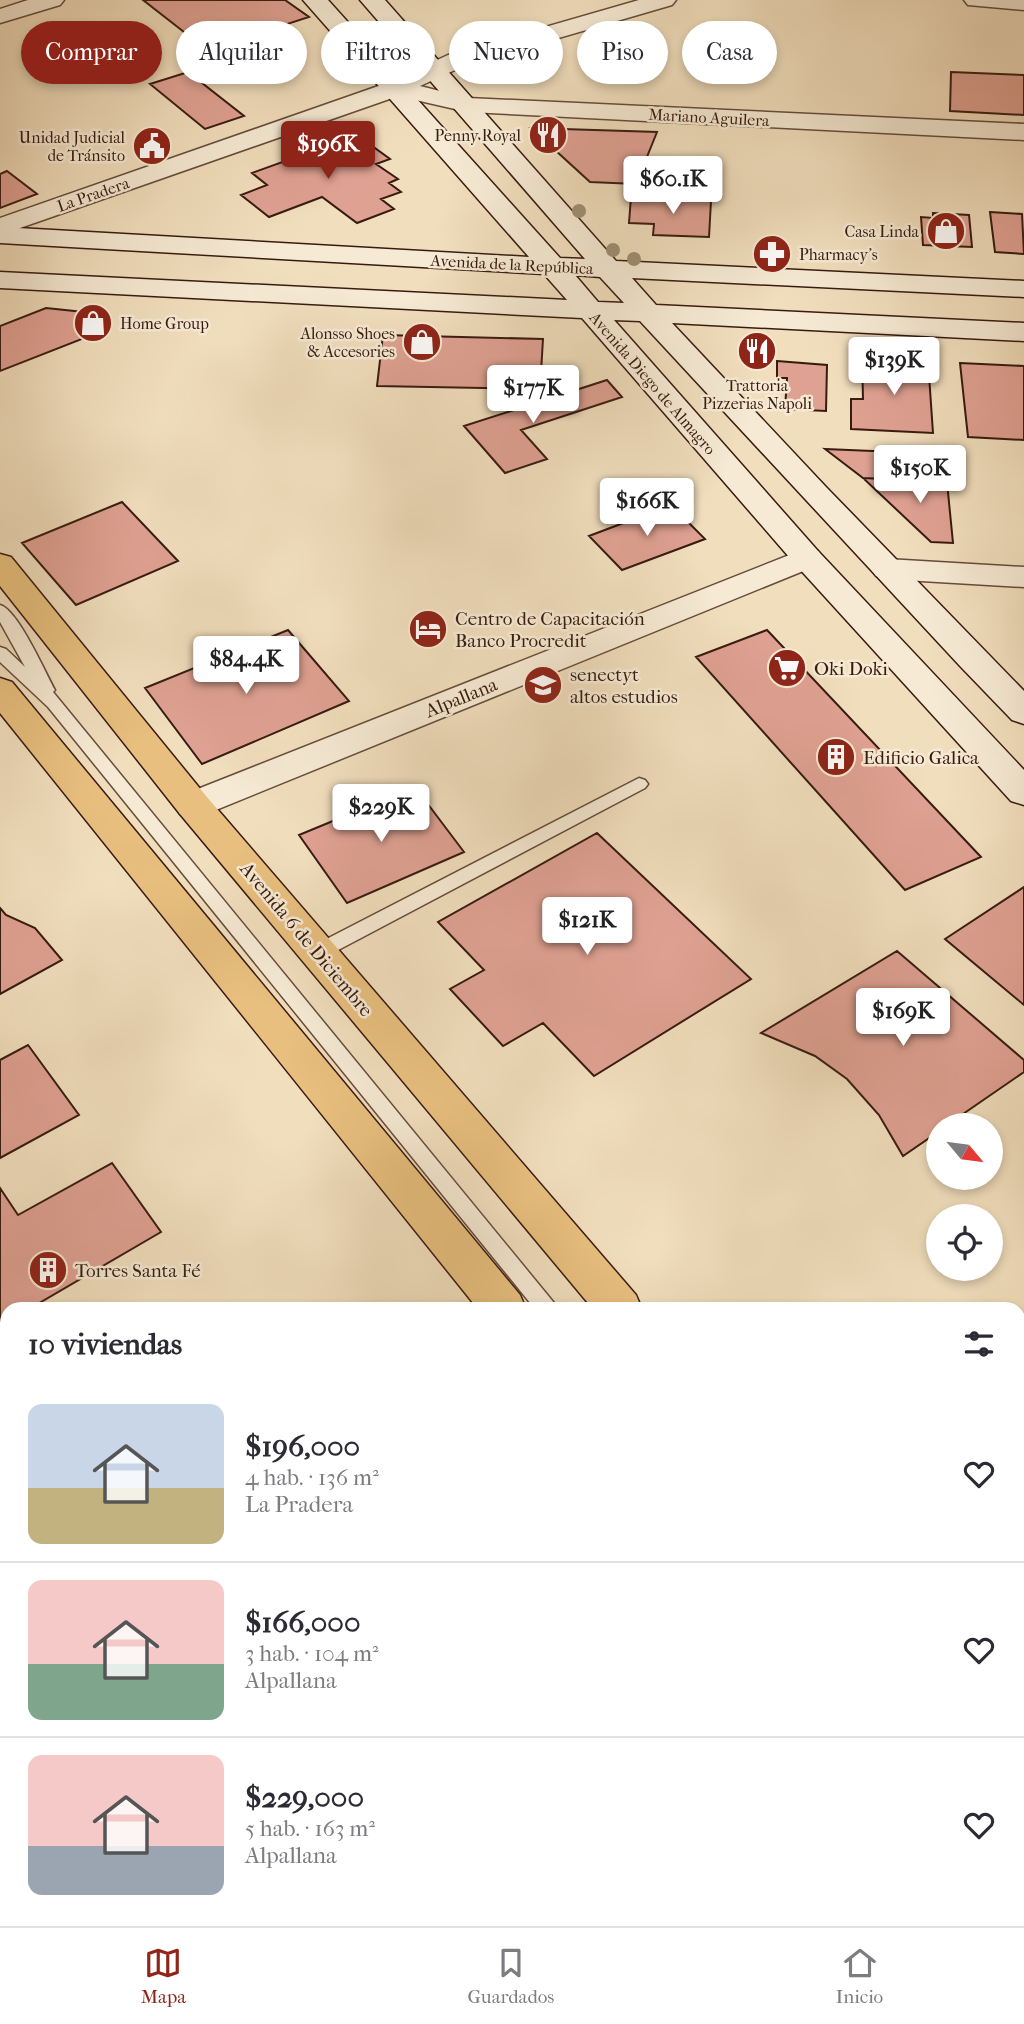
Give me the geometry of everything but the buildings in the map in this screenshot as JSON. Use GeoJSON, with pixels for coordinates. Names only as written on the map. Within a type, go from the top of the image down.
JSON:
{"type":"FeatureCollection","features":[{"type":"Feature","properties":{"kind":"main road"},"geometry":{"type":"LineString","coordinates":[[0,16],[52,0]]}},
{"type":"Feature","properties":{"kind":"main road","name":"Avenida Diego de Almagro"},"geometry":{"type":"LineString","coordinates":[[315,0],[396,88],[807,558],[1024,792]]}},
{"type":"Feature","properties":{"kind":"main road"},"geometry":{"type":"LineString","coordinates":[[372,0],[437,68],[608,269],[1024,712]]}},
{"type":"Feature","properties":{"kind":"main road","name":"La Pradera"},"geometry":{"type":"LineString","coordinates":[[0,227],[396,88],[437,68],[664,0]]}},
{"type":"Feature","properties":{"kind":"main road"},"geometry":{"type":"LineString","coordinates":[[976,0],[1024,3]]}},
{"type":"Feature","properties":{"kind":"main road","name":"Mariano Aguilera"},"geometry":{"type":"LineString","coordinates":[[396,88],[468,105],[1024,132]]}},
{"type":"Feature","properties":{"kind":"main road","name":"Avenida de la República"},"geometry":{"type":"LineString","coordinates":[[0,235],[1024,289]]}},
{"type":"Feature","properties":{"kind":"main road"},"geometry":{"type":"LineString","coordinates":[[0,280],[1024,332]]}},
{"type":"Feature","properties":{"kind":"main road","name":"Alpallana"},"geometry":{"type":"LineString","coordinates":[[193,805],[807,558]]}},
{"type":"Feature","properties":{"kind":"main road","name":"Avenida 6 de Diciembre"},"geometry":{"type":"LineString","coordinates":[[0,564],[193,805],[614,1302]]}},
{"type":"Feature","properties":{"kind":"main road"},"geometry":{"type":"LineString","coordinates":[[887,569],[1024,577]]}},
{"type":"Feature","properties":{"kind":"main road"},"geometry":{"type":"LineString","coordinates":[[0,690],[498,1302]]}},
{"type":"Feature","properties":{"kind":"lane"},"geometry":{"type":"LineString","coordinates":[[0,610],[12,626],[54,703]]}},
{"type":"Feature","properties":{"kind":"lane"},"geometry":{"type":"LineString","coordinates":[[0,653],[54,703],[542,1302]]}},
{"type":"Feature","properties":{"kind":"lane"},"geometry":{"type":"LineString","coordinates":[[318,952],[639,784]]}},
{"type":"Feature","properties":{"kind":"place","name":"Penny Royal"},"geometry":{"type":"Point","coordinates":[548,135]}},
{"type":"Feature","properties":{"kind":"place","name":"Unidad Judicial de Tránsito"},"geometry":{"type":"Point","coordinates":[152,146]}},
{"type":"Feature","properties":{"kind":"place","name":"Casa Linda"},"geometry":{"type":"Point","coordinates":[946,231]}},
{"type":"Feature","properties":{"kind":"place","name":"Pharmacy's"},"geometry":{"type":"Point","coordinates":[772,254]}},
{"type":"Feature","properties":{"kind":"place","name":"Home Group"},"geometry":{"type":"Point","coordinates":[93,323]}},
{"type":"Feature","properties":{"kind":"place","name":"Alonsso Shoes & Accesories"},"geometry":{"type":"Point","coordinates":[422,342]}},
{"type":"Feature","properties":{"kind":"place","name":"Trattoria Pizzerias Napoli"},"geometry":{"type":"Point","coordinates":[757,351]}},
{"type":"Feature","properties":{"kind":"place","name":"Centro de Capacitación Banco Procredit"},"geometry":{"type":"Point","coordinates":[428,629]}},
{"type":"Feature","properties":{"kind":"place","name":"Oki Doki"},"geometry":{"type":"Point","coordinates":[787,668]}},
{"type":"Feature","properties":{"kind":"place","name":"senectyt altos estudios"},"geometry":{"type":"Point","coordinates":[543,685]}},
{"type":"Feature","properties":{"kind":"place","name":"Edificio Galica"},"geometry":{"type":"Point","coordinates":[836,757]}},
{"type":"Feature","properties":{"kind":"place","name":"Torres Santa Fé"},"geometry":{"type":"Point","coordinates":[48,1270]}}]}
